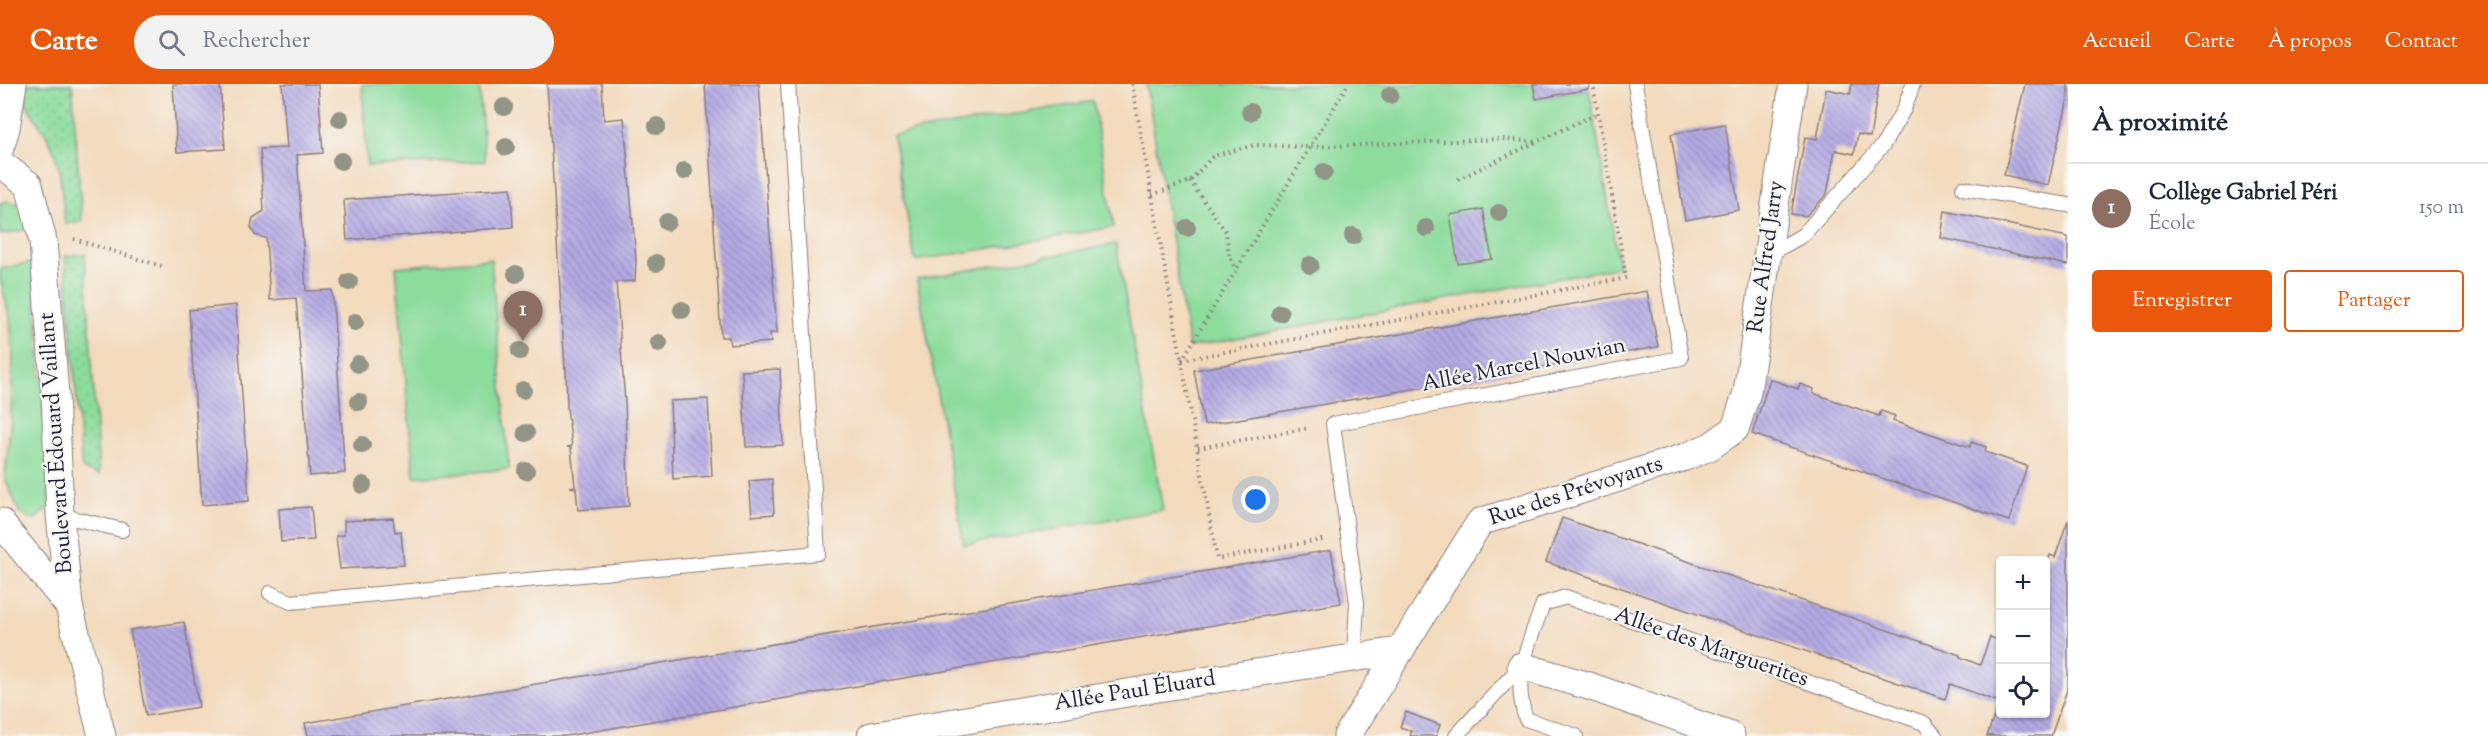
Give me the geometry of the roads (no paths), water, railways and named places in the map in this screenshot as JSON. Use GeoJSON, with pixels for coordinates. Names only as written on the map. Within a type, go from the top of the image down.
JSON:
{"type":"FeatureCollection","features":[{"type":"Feature","properties":{"kind":"street"},"geometry":{"type":"LineString","coordinates":[[0,148],[6,128],[13,84]]}},
{"type":"Feature","properties":{"kind":"street","name":"Rue Alfred Jarry"},"geometry":{"type":"LineString","coordinates":[[1735,429],[1746,392],[1793,84]]}},
{"type":"Feature","properties":{"kind":"street","name":"Boulevard Édouard Vaillant"},"geometry":{"type":"LineString","coordinates":[[0,163],[29,185],[43,241],[55,394],[60,515],[69,606],[102,736]]}},
{"type":"Feature","properties":{"kind":"street","name":"Rue des Prévoyants"},"geometry":{"type":"LineString","coordinates":[[1347,736],[1480,522],[1686,457],[1711,446],[1735,429]]}},
{"type":"Feature","properties":{"kind":"street"},"geometry":{"type":"LineString","coordinates":[[0,522],[69,606]]}},
{"type":"Feature","properties":{"kind":"street","name":"Allée Paul Éluard"},"geometry":{"type":"LineString","coordinates":[[871,736],[1150,689],[1398,651]]}},
{"type":"Feature","properties":{"kind":"street"},"geometry":{"type":"LineString","coordinates":[[1521,666],[1589,686],[1731,736]]}},
{"type":"Feature","properties":{"kind":"lane"},"geometry":{"type":"LineString","coordinates":[[270,593],[291,602],[818,553],[788,84]]}},
{"type":"Feature","properties":{"kind":"lane","name":"Allée Marcel Nouvian"},"geometry":{"type":"LineString","coordinates":[[1354,658],[1357,603],[1333,424],[1681,358],[1635,84]]}},
{"type":"Feature","properties":{"kind":"lane"},"geometry":{"type":"LineString","coordinates":[[1767,255],[1803,235],[1834,203],[1883,145],[1904,108],[1913,84]]}},
{"type":"Feature","properties":{"kind":"lane"},"geometry":{"type":"LineString","coordinates":[[1963,188],[2068,205]]}},
{"type":"Feature","properties":{"kind":"lane"},"geometry":{"type":"LineString","coordinates":[[60,515],[122,530]]}},
{"type":"Feature","properties":{"kind":"lane","name":"Allée des Marguerites"},"geometry":{"type":"LineString","coordinates":[[1576,736],[1526,719],[1519,700],[1521,666],[1543,604],[1566,597],[1924,723],[1935,736]]}},
{"type":"Feature","properties":{"kind":"lane","name":"Allée des Marguerites"},"geometry":{"type":"LineString","coordinates":[[1456,736],[1521,666]]}},
{"type":"Feature","properties":{"kind":"place","name":"Collège Gabriel Péri"},"geometry":{"type":"Point","coordinates":[523,341]}}]}
